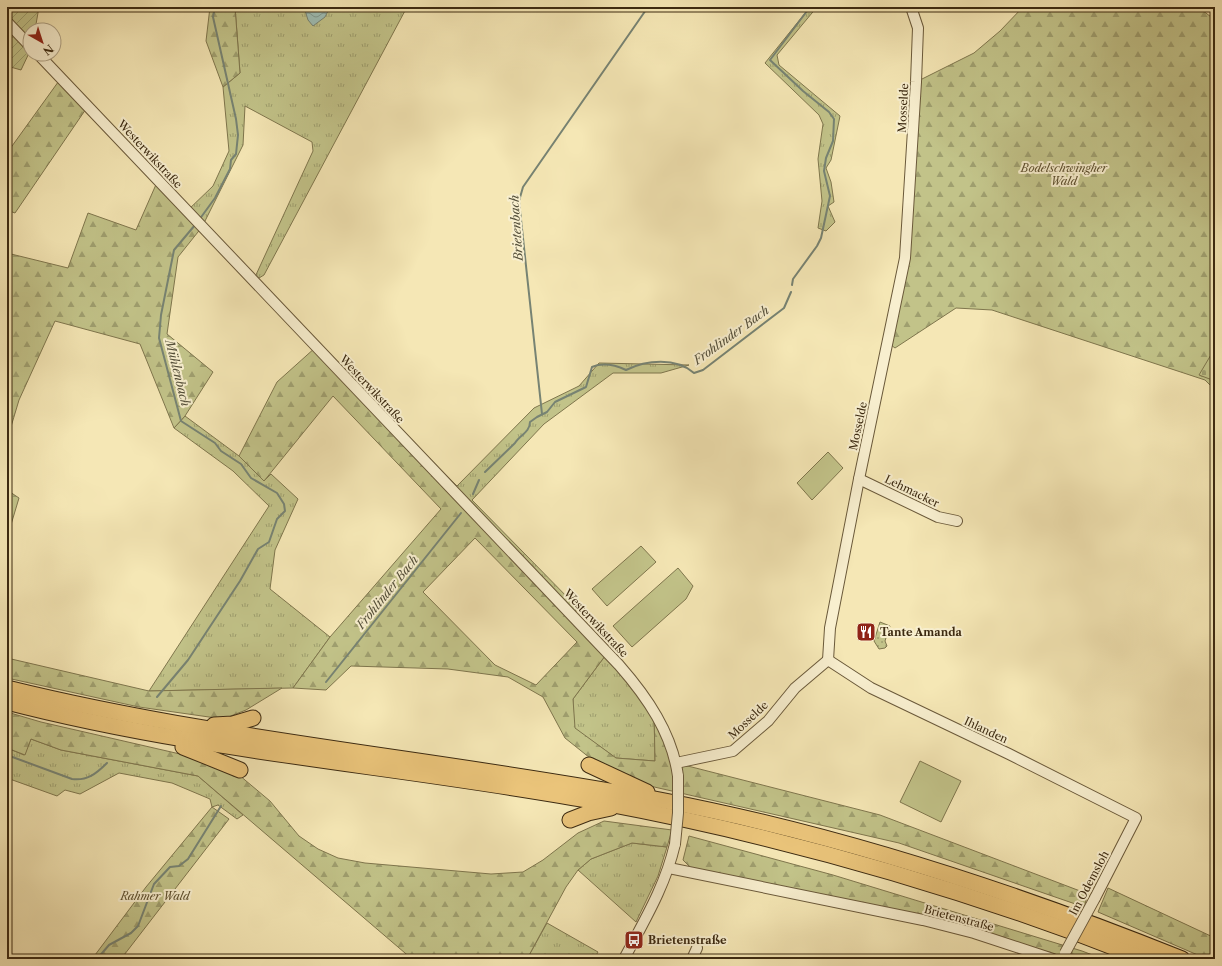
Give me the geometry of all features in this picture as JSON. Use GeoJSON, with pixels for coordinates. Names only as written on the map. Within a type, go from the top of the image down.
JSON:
{"type":"FeatureCollection","features":[{"type":"Feature","properties":{"kind":"highway"},"geometry":{"type":"LineString","coordinates":[[7,688],[83,706],[187,726],[548,779],[662,800],[788,829],[899,859],[1037,903],[1182,959]]}},
{"type":"Feature","properties":{"kind":"highway"},"geometry":{"type":"LineString","coordinates":[[7,702],[75,719],[143,732],[200,742],[545,793],[724,828],[892,871],[1033,917],[1144,959]]}},
{"type":"Feature","properties":{"kind":"highway"},"geometry":{"type":"LineString","coordinates":[[187,726],[233,724],[253,718]]}},
{"type":"Feature","properties":{"kind":"highway"},"geometry":{"type":"LineString","coordinates":[[143,732],[200,753],[240,770]]}},
{"type":"Feature","properties":{"kind":"highway"},"geometry":{"type":"LineString","coordinates":[[589,765],[662,800]]}},
{"type":"Feature","properties":{"kind":"highway"},"geometry":{"type":"LineString","coordinates":[[570,820],[604,808],[622,807]]}},
{"type":"Feature","properties":{"kind":"street","name":"Mosselde"},"geometry":{"type":"LineString","coordinates":[[676,763],[726,753],[739,747],[768,721],[795,688],[828,660],[830,628],[859,479],[900,287],[908,236],[918,28],[911,7]]}},
{"type":"Feature","properties":{"kind":"street"},"geometry":{"type":"LineString","coordinates":[[7,22],[22,38]]}},
{"type":"Feature","properties":{"kind":"street","name":"Westerwikstraße"},"geometry":{"type":"LineString","coordinates":[[46,62],[612,657],[640,689],[654,710],[673,752],[676,763]]}},
{"type":"Feature","properties":{"kind":"street","name":"Lehmacker"},"geometry":{"type":"LineString","coordinates":[[859,479],[938,517],[957,521]]}},
{"type":"Feature","properties":{"kind":"street","name":"Ihlanden"},"geometry":{"type":"LineString","coordinates":[[828,660],[871,688],[1014,756],[1136,818]]}},
{"type":"Feature","properties":{"kind":"street"},"geometry":{"type":"LineString","coordinates":[[624,959],[659,894],[669,868],[678,817],[678,776],[676,763]]}},
{"type":"Feature","properties":{"kind":"street","name":"Im Odemsloh"},"geometry":{"type":"LineString","coordinates":[[1063,956],[1136,818]]}},
{"type":"Feature","properties":{"kind":"street","name":"Brietenstraße"},"geometry":{"type":"LineString","coordinates":[[669,868],[923,920],[974,933],[1053,959]]}},
{"type":"Feature","properties":{"kind":"street"},"geometry":{"type":"LineString","coordinates":[[692,959],[697,948]]}},
{"type":"Feature","properties":{"kind":"green space"},"geometry":{"type":"Polygon","coordinates":[[[7,7],[39,7],[36,22],[22,22],[22,62],[25,62],[21,70],[7,66],[7,7]]]}},
{"type":"Feature","properties":{"kind":"green space"},"geometry":{"type":"Polygon","coordinates":[[[210,7],[235,7],[240,73],[223,87],[206,41],[210,7]]]}},
{"type":"Feature","properties":{"kind":"green space"},"geometry":{"type":"Polygon","coordinates":[[[235,7],[407,7],[264,275],[259,278],[255,277],[313,151],[312,142],[245,106],[243,145],[202,227],[187,211],[213,186],[229,151],[223,87],[240,73],[235,7]]]}},
{"type":"Feature","properties":{"kind":"green space"},"geometry":{"type":"Polygon","coordinates":[[[810,7],[817,7],[777,55],[779,65],[840,116],[831,160],[826,168],[831,182],[834,202],[828,206],[835,222],[826,231],[818,228],[822,201],[818,159],[823,124],[819,115],[765,63],[810,7]]]}},
{"type":"Feature","properties":{"kind":"green space","name":"Bodelschwingher Wald"},"geometry":{"type":"Polygon","coordinates":[[[1023,7],[1198,7],[1215,20],[1215,390],[1205,380],[992,310],[956,308],[895,348],[891,345],[905,281],[916,82],[974,53],[1000,31],[1023,7]]]}},
{"type":"Feature","properties":{"kind":"green space"},"geometry":{"type":"Polygon","coordinates":[[[61,78],[88,106],[15,213],[7,210],[7,153],[61,78]]]}},
{"type":"Feature","properties":{"kind":"green space"},"geometry":{"type":"Polygon","coordinates":[[[158,180],[202,227],[178,257],[167,334],[213,372],[185,416],[174,428],[140,344],[55,321],[19,400],[7,440],[7,253],[68,268],[88,213],[136,230],[158,180]]]}},
{"type":"Feature","properties":{"kind":"green space"},"geometry":{"type":"Polygon","coordinates":[[[259,286],[457,486],[534,408],[579,386],[599,363],[689,365],[661,373],[613,373],[544,424],[472,500],[575,605],[577,620],[259,286]]]}},
{"type":"Feature","properties":{"kind":"green space"},"geometry":{"type":"Polygon","coordinates":[[[316,347],[608,652],[573,699],[575,728],[616,758],[655,761],[654,710],[676,763],[880,815],[1088,894],[1084,907],[899,843],[615,778],[565,738],[543,697],[508,677],[448,669],[351,666],[326,690],[293,688],[330,637],[441,509],[333,396],[264,481],[239,456],[277,382],[316,347]],[[475,538],[423,592],[495,665],[536,685],[577,642],[475,538]]]}},
{"type":"Feature","properties":{"kind":"green space"},"geometry":{"type":"Polygon","coordinates":[[[1215,348],[1215,381],[1199,375],[1215,348]]]}},
{"type":"Feature","properties":{"kind":"green space"},"geometry":{"type":"Polygon","coordinates":[[[185,416],[239,456],[264,481],[271,474],[298,499],[275,550],[270,589],[330,637],[293,688],[149,691],[269,506],[233,471],[174,428],[185,416]]]}},
{"type":"Feature","properties":{"kind":"green space"},"geometry":{"type":"Polygon","coordinates":[[[828,452],[843,468],[812,500],[797,483],[828,452]]]}},
{"type":"Feature","properties":{"kind":"green space"},"geometry":{"type":"Polygon","coordinates":[[[7,490],[19,498],[7,538],[7,490]]]}},
{"type":"Feature","properties":{"kind":"green space"},"geometry":{"type":"Polygon","coordinates":[[[641,546],[656,562],[607,606],[592,589],[641,546]]]}},
{"type":"Feature","properties":{"kind":"green space"},"geometry":{"type":"Polygon","coordinates":[[[678,568],[693,586],[686,599],[632,647],[613,626],[678,568]]]}},
{"type":"Feature","properties":{"kind":"green space"},"geometry":{"type":"Polygon","coordinates":[[[880,622],[890,626],[885,641],[887,646],[879,649],[874,641],[880,622]]]}},
{"type":"Feature","properties":{"kind":"green space"},"geometry":{"type":"Polygon","coordinates":[[[608,652],[654,710],[655,761],[616,758],[574,728],[573,699],[608,652]]]}},
{"type":"Feature","properties":{"kind":"green space"},"geometry":{"type":"Polygon","coordinates":[[[7,658],[149,691],[282,688],[246,710],[223,719],[139,707],[7,678],[7,658]]]}},
{"type":"Feature","properties":{"kind":"green space"},"geometry":{"type":"Polygon","coordinates":[[[7,712],[41,722],[193,757],[239,775],[270,801],[299,836],[318,849],[338,858],[365,863],[491,874],[523,872],[543,860],[578,833],[604,821],[672,830],[667,847],[632,843],[591,859],[578,870],[566,887],[527,959],[412,959],[198,776],[61,750],[31,739],[25,755],[7,748],[7,712]]]}},
{"type":"Feature","properties":{"kind":"green space"},"geometry":{"type":"Polygon","coordinates":[[[31,739],[61,750],[198,776],[243,815],[237,819],[218,805],[212,807],[210,799],[172,783],[119,773],[80,794],[65,790],[57,796],[7,778],[7,748],[24,755],[31,739]]]}},
{"type":"Feature","properties":{"kind":"green space"},"geometry":{"type":"Polygon","coordinates":[[[920,761],[961,781],[941,822],[900,802],[920,761]]]}},
{"type":"Feature","properties":{"kind":"green space","name":"Rahmer Wald"},"geometry":{"type":"Polygon","coordinates":[[[212,807],[229,819],[121,959],[92,959],[146,887],[212,807]]]}},
{"type":"Feature","properties":{"kind":"green space"},"geometry":{"type":"Polygon","coordinates":[[[689,836],[833,875],[1082,951],[1103,959],[1066,959],[919,915],[693,870],[683,860],[689,836]]]}},
{"type":"Feature","properties":{"kind":"green space"},"geometry":{"type":"Polygon","coordinates":[[[632,843],[667,847],[658,876],[636,922],[578,870],[591,859],[632,843]]]}},
{"type":"Feature","properties":{"kind":"green space"},"geometry":{"type":"Polygon","coordinates":[[[1108,888],[1215,938],[1215,959],[1207,959],[1098,912],[1108,888]]]}},
{"type":"Feature","properties":{"kind":"green space"},"geometry":{"type":"Polygon","coordinates":[[[547,923],[598,952],[594,959],[527,959],[547,923]]]}},
{"type":"Feature","properties":{"kind":"water"},"geometry":{"type":"Polygon","coordinates":[[[304,7],[330,7],[325,17],[313,26],[308,20],[304,7]]]}},
{"type":"Feature","properties":{"kind":"waterway","name":"Mühlenbach"},"geometry":{"type":"LineString","coordinates":[[199,220],[215,198],[230,169],[231,160],[236,154],[238,135],[236,119],[213,17],[215,7]]}},
{"type":"Feature","properties":{"kind":"waterway","name":"Brietenbach"},"geometry":{"type":"LineString","coordinates":[[542,414],[519,201],[523,187],[648,7]]}},
{"type":"Feature","properties":{"kind":"waterway","name":"Frohlinder Bach"},"geometry":{"type":"LineString","coordinates":[[792,285],[793,279],[817,246],[821,238],[830,196],[824,171],[826,158],[833,141],[834,119],[829,112],[803,91],[770,60],[810,7]]}},
{"type":"Feature","properties":{"kind":"waterway","name":"Mühlenbach"},"geometry":{"type":"LineString","coordinates":[[157,697],[188,660],[240,581],[258,549],[269,542],[277,519],[285,511],[284,504],[277,493],[251,478],[241,464],[221,451],[215,443],[181,421],[159,338],[161,315],[174,250],[195,225]]}},
{"type":"Feature","properties":{"kind":"waterway","name":"Frohlinder Bach"},"geometry":{"type":"LineString","coordinates":[[485,472],[527,431],[530,422],[547,412],[555,402],[586,387],[592,367],[596,365],[609,365],[626,370],[652,362],[670,362],[679,364],[694,373],[703,370],[784,308],[791,292]]}},
{"type":"Feature","properties":{"kind":"waterway","name":"Frohlinder Bach"},"geometry":{"type":"LineString","coordinates":[[473,494],[479,480]]}},
{"type":"Feature","properties":{"kind":"waterway","name":"Frohlinder Bach"},"geometry":{"type":"LineString","coordinates":[[326,682],[461,513]]}},
{"type":"Feature","properties":{"kind":"waterway"},"geometry":{"type":"LineString","coordinates":[[7,755],[72,779],[87,778],[107,763]]}},
{"type":"Feature","properties":{"kind":"waterway","name":"Frohlinder Bach"},"geometry":{"type":"LineString","coordinates":[[97,959],[109,945],[131,933],[138,926],[154,884],[170,867],[179,866],[188,859],[221,806]]}},
{"type":"Feature","properties":{"kind":"place","name":"Tante Amanda"},"geometry":{"type":"Point","coordinates":[866,632]}},
{"type":"Feature","properties":{"kind":"place","name":"Brietenstraße"},"geometry":{"type":"Point","coordinates":[634,940]}}]}
